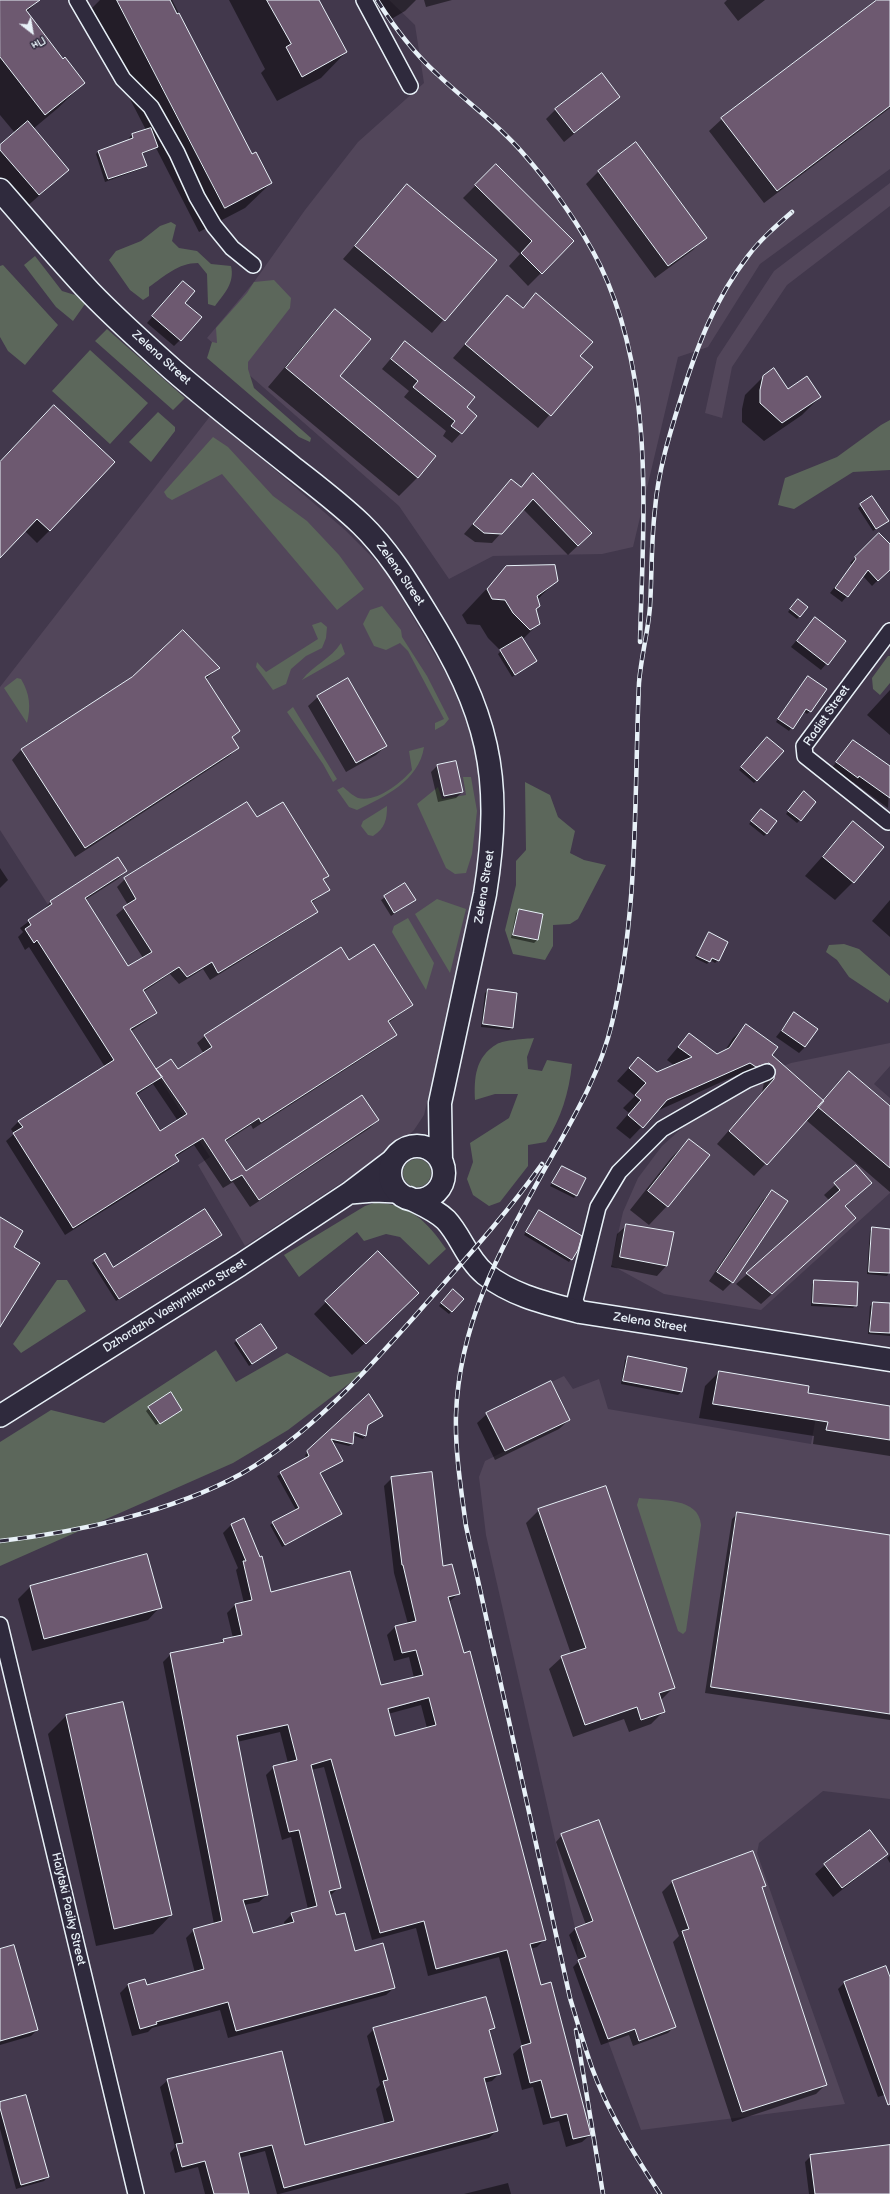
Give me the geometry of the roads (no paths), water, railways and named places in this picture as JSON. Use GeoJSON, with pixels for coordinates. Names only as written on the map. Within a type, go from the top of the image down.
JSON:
{"type":"FeatureCollection","features":[{"type":"Feature","properties":{"kind":"main road","name":"Zelena Street"},"geometry":{"type":"LineString","coordinates":[[0,190],[105,307],[173,370],[340,506],[376,540],[392,560],[418,599],[461,671],[475,704],[487,742],[493,781],[493,822],[490,863],[484,901],[440,1103],[441,1161]]}},
{"type":"Feature","properties":{"kind":"main road","name":"Zelena Street"},"geometry":{"type":"LineString","coordinates":[[402,1153],[424,1130],[440,1103]]}},
{"type":"Feature","properties":{"kind":"main road"},"geometry":{"type":"LineString","coordinates":[[428,1149],[441,1161],[444,1170],[442,1183],[437,1190],[421,1200],[403,1195],[392,1183],[390,1175],[391,1167],[402,1153],[428,1149]]}},
{"type":"Feature","properties":{"kind":"main road","name":"Dzhordzha Vashynhtona Street"},"geometry":{"type":"LineString","coordinates":[[0,1416],[240,1265],[349,1193],[402,1153]]}},
{"type":"Feature","properties":{"kind":"main road","name":"Zelena Street"},"geometry":{"type":"LineString","coordinates":[[442,1183],[445,1219]]}},
{"type":"Feature","properties":{"kind":"main road","name":"Dzhordzha Vashynhtona Street"},"geometry":{"type":"LineString","coordinates":[[349,1193],[383,1190],[403,1195]]}},
{"type":"Feature","properties":{"kind":"main road","name":"Zelena Street"},"geometry":{"type":"LineString","coordinates":[[403,1195],[445,1219],[469,1255],[485,1274],[513,1292],[533,1299],[580,1312],[890,1360]]}},
{"type":"Feature","properties":{"kind":"street"},"geometry":{"type":"LineString","coordinates":[[77,0],[123,79],[151,107],[177,153],[197,197],[214,226],[232,248],[253,265]]}},
{"type":"Feature","properties":{"kind":"street"},"geometry":{"type":"LineString","coordinates":[[364,0],[410,86]]}},
{"type":"Feature","properties":{"kind":"street","name":"Radist Street"},"geometry":{"type":"LineString","coordinates":[[888,822],[805,756],[803,751],[804,746],[890,631]]}},
{"type":"Feature","properties":{"kind":"street"},"geometry":{"type":"LineString","coordinates":[[580,1312],[575,1300],[598,1207],[618,1172],[662,1128],[747,1080],[766,1072]]}},
{"type":"Feature","properties":{"kind":"street","name":"Halytski Pasiky Street"},"geometry":{"type":"LineString","coordinates":[[0,1624],[136,2194]]}},
{"type":"Feature","properties":{"kind":"railway"},"geometry":{"type":"LineString","coordinates":[[377,0],[390,20],[428,66],[501,130],[532,164],[554,191],[574,220],[600,265],[618,309],[630,355],[638,403],[642,450],[643,499],[640,642]]}},
{"type":"Feature","properties":{"kind":"railway"},"geometry":{"type":"LineString","coordinates":[[660,2194],[631,2148],[598,2084],[583,2042],[570,1998],[466,1526],[457,1457],[456,1415],[459,1382],[465,1350],[473,1319],[484,1290],[526,1203],[582,1101],[599,1063],[612,1023],[621,981],[627,939],[634,853],[639,683],[650,607],[656,495],[668,441],[686,382],[700,344],[707,326],[725,290],[753,250],[768,233],[792,212]]}},
{"type":"Feature","properties":{"kind":"railway"},"geometry":{"type":"LineString","coordinates":[[0,1541],[92,1526],[155,1510],[214,1487],[241,1474],[268,1457],[319,1417],[365,1371],[488,1233],[542,1164]]}},
{"type":"Feature","properties":{"kind":"railway"},"geometry":{"type":"LineString","coordinates":[[576,2030],[603,2194]]}}]}
